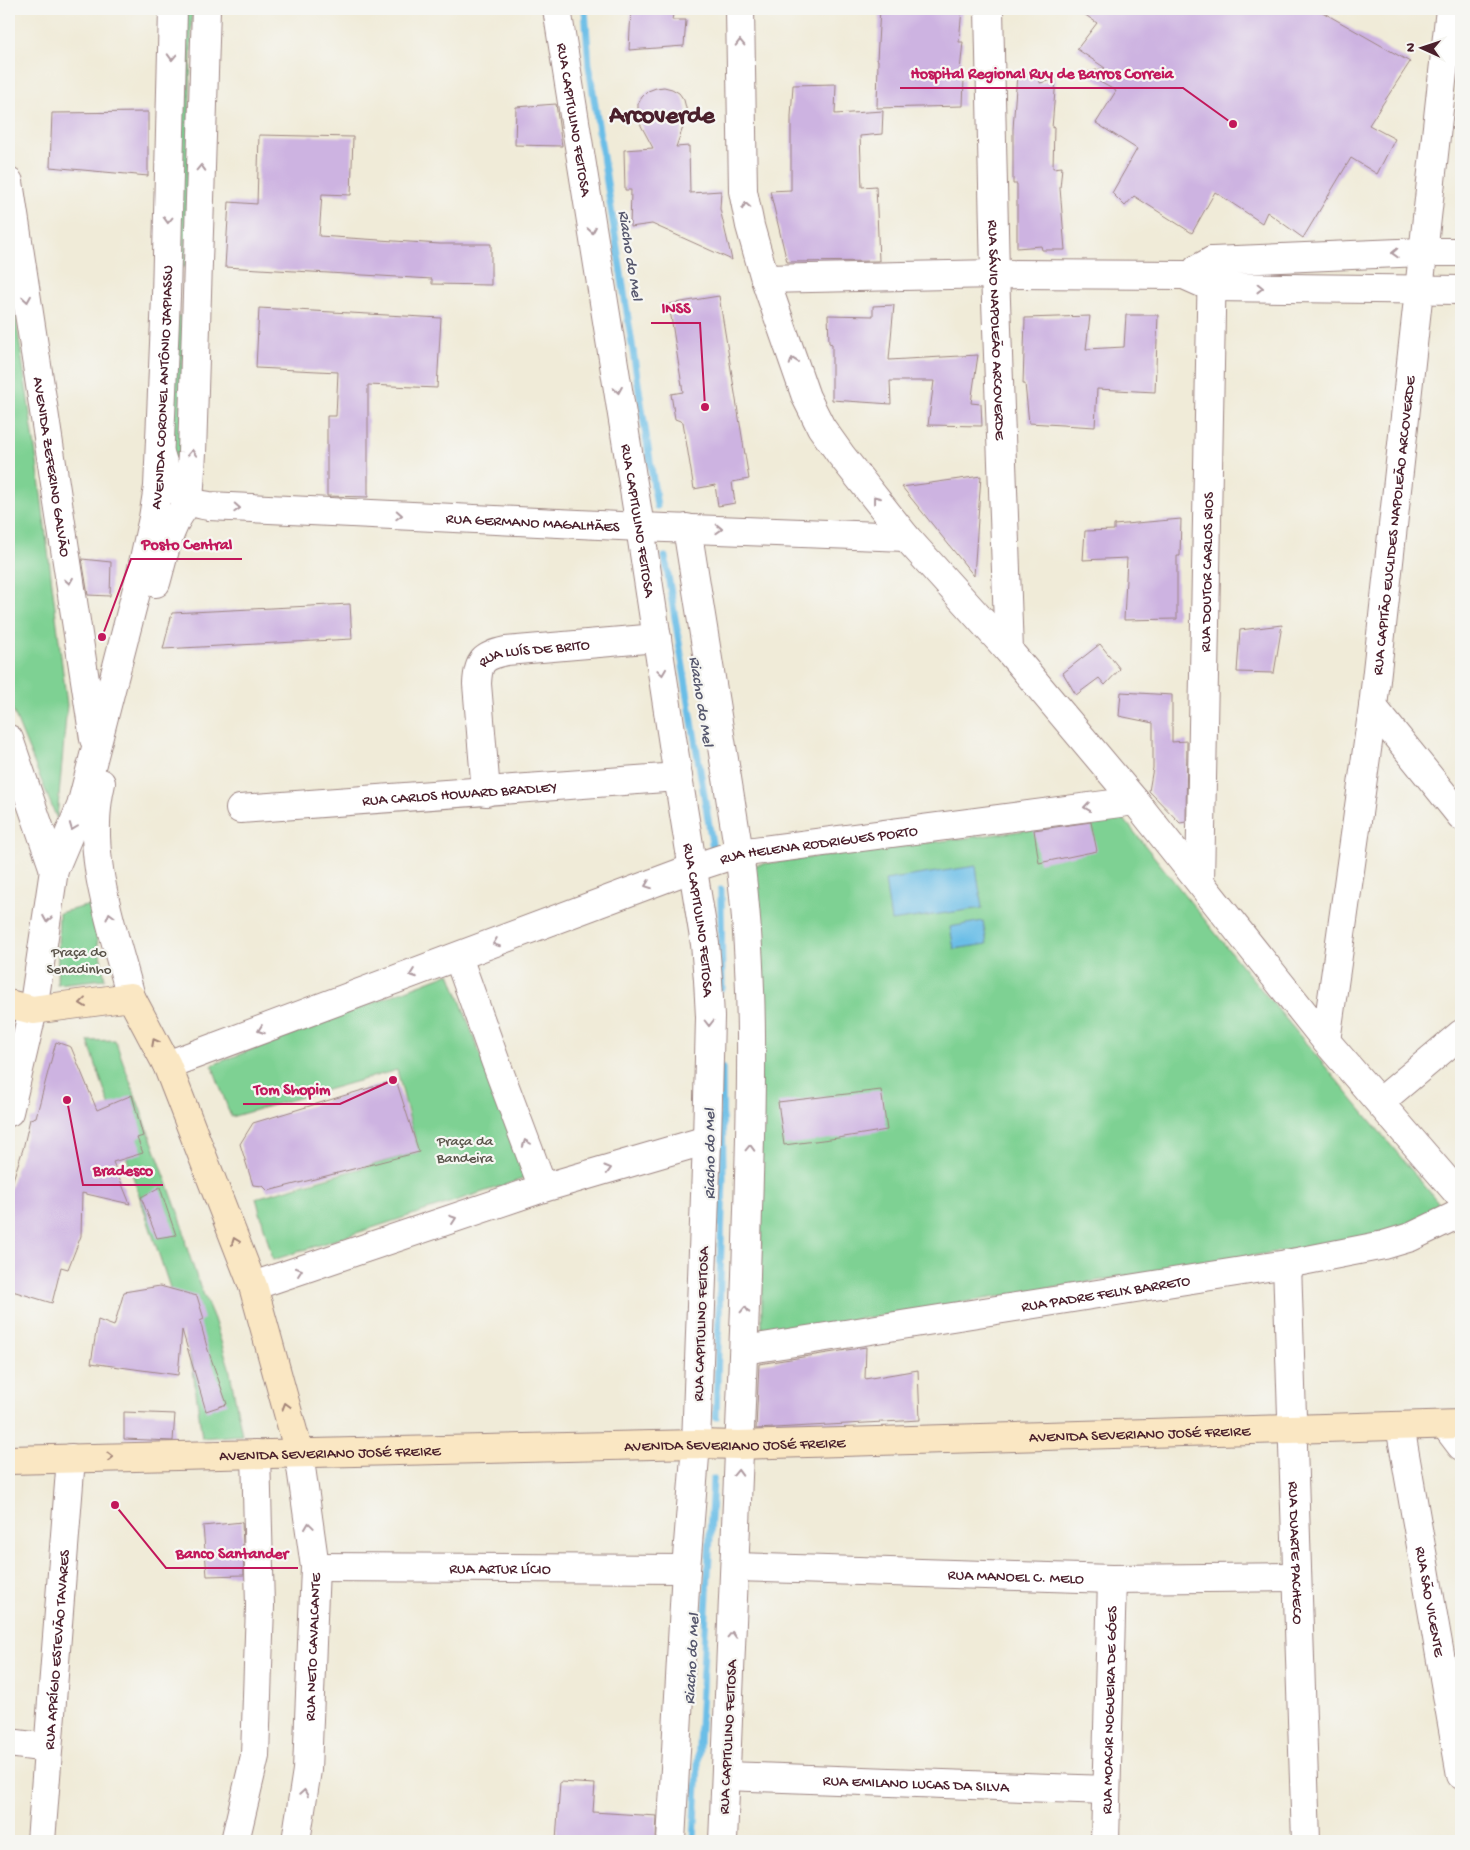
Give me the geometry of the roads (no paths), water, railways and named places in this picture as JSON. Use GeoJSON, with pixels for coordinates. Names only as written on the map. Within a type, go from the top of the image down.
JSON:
{"type":"FeatureCollection","features":[{"type":"Feature","properties":{"kind":"main road"},"geometry":{"type":"LineString","coordinates":[[21,1007],[131,997],[167,1065],[253,1286],[299,1453]]}},
{"type":"Feature","properties":{"kind":"main road","name":"AVENIDA SEVERIANO JOSÉ FREIRE"},"geometry":{"type":"LineString","coordinates":[[9,1460],[696,1444],[739,1445],[1400,1426],[1456,1432]]}},
{"type":"Feature","properties":{"kind":"street","name":"AVENIDA CORONEL ANTÔNIO JAPIASSU"},"geometry":{"type":"LineString","coordinates":[[54,870],[81,806],[153,518],[158,487],[166,296],[174,9]]}},
{"type":"Feature","properties":{"kind":"street","name":"AVENIDA CORONEL ANTÔNIO JAPIASSU"},"geometry":{"type":"LineString","coordinates":[[189,502],[206,9]]}},
{"type":"Feature","properties":{"kind":"street","name":"RUA CAPITULINO FEITOSA"},"geometry":{"type":"LineString","coordinates":[[556,9],[640,527],[678,778],[694,868],[708,980],[710,1017],[707,1140],[696,1444],[686,1569],[671,1841]]}},
{"type":"Feature","properties":{"kind":"street"},"geometry":{"type":"LineString","coordinates":[[740,9],[743,191],[764,279],[806,397],[821,427],[906,537],[1009,651],[1135,801],[1326,1041],[1461,1197]]}},
{"type":"Feature","properties":{"kind":"street","name":"RUA SÁVIO NAPOLEÃO ARCOVERDE"},"geometry":{"type":"LineString","coordinates":[[989,9],[995,274],[1009,651]]}},
{"type":"Feature","properties":{"kind":"street","name":"RUA CAPITÃO EUCLIDES NAPOLEÃO ARCOVERDE"},"geometry":{"type":"LineString","coordinates":[[1326,1041],[1373,707],[1450,9]]}},
{"type":"Feature","properties":{"kind":"street","name":"AVENIDA ZEFERINO GALVÃO"},"geometry":{"type":"LineString","coordinates":[[9,182],[95,750]]}},
{"type":"Feature","properties":{"kind":"street"},"geometry":{"type":"LineString","coordinates":[[764,279],[995,274],[1211,274],[1422,252],[1461,252]]}},
{"type":"Feature","properties":{"kind":"street"},"geometry":{"type":"LineString","coordinates":[[1211,274],[1420,290],[1461,290]]}},
{"type":"Feature","properties":{"kind":"street","name":"RUA DOUTOR CARLOS RIOS"},"geometry":{"type":"LineString","coordinates":[[1200,882],[1211,274]]}},
{"type":"Feature","properties":{"kind":"street"},"geometry":{"type":"LineString","coordinates":[[166,296],[197,296]]}},
{"type":"Feature","properties":{"kind":"street"},"geometry":{"type":"LineString","coordinates":[[131,997],[97,860],[95,837],[96,812],[105,766],[144,622],[174,524],[180,511],[189,502],[167,477],[160,453]]}},
{"type":"Feature","properties":{"kind":"street","name":"RUA GERMANO MAGALHÃES"},"geometry":{"type":"LineString","coordinates":[[189,502],[209,506],[640,527],[906,537]]}},
{"type":"Feature","properties":{"kind":"street","name":"RUA CAPITULINO FEITOSA"},"geometry":{"type":"LineString","coordinates":[[687,528],[745,897],[752,1008],[744,1350],[723,1841]]}},
{"type":"Feature","properties":{"kind":"street","name":"RUA LUÍS DE BRITO"},"geometry":{"type":"LineString","coordinates":[[486,792],[477,684],[477,671],[482,661],[488,656],[506,651],[657,638]]}},
{"type":"Feature","properties":{"kind":"street"},"geometry":{"type":"LineString","coordinates":[[1373,707],[1461,816]]}},
{"type":"Feature","properties":{"kind":"street"},"geometry":{"type":"LineString","coordinates":[[9,739],[54,870],[21,1007],[9,1112]]}},
{"type":"Feature","properties":{"kind":"street","name":"RUA CARLOS HOWARD BRADLEY"},"geometry":{"type":"LineString","coordinates":[[240,810],[678,778]]}},
{"type":"Feature","properties":{"kind":"street","name":"RUA HELENA RODRIGUES PORTO"},"geometry":{"type":"LineString","coordinates":[[458,956],[739,853],[1135,801]]}},
{"type":"Feature","properties":{"kind":"street"},"geometry":{"type":"LineString","coordinates":[[167,1065],[458,956],[543,1188]]}},
{"type":"Feature","properties":{"kind":"street"},"geometry":{"type":"LineString","coordinates":[[1380,1102],[1461,1034]]}},
{"type":"Feature","properties":{"kind":"street"},"geometry":{"type":"LineString","coordinates":[[253,1286],[543,1188],[707,1140]]}},
{"type":"Feature","properties":{"kind":"street","name":"RUA PADRE FELIX BARRETO"},"geometry":{"type":"LineString","coordinates":[[744,1350],[1288,1264],[1384,1245],[1411,1237],[1461,1213]]}},
{"type":"Feature","properties":{"kind":"street","name":"RUA DUARTE PACHECO"},"geometry":{"type":"LineString","coordinates":[[1288,1264],[1306,1841]]}},
{"type":"Feature","properties":{"kind":"street","name":"RUA SÃO VICENTE"},"geometry":{"type":"LineString","coordinates":[[1400,1426],[1461,1775]]}},
{"type":"Feature","properties":{"kind":"street","name":"RUA NETO CAVALCANTE"},"geometry":{"type":"LineString","coordinates":[[296,1841],[307,1770],[314,1567],[299,1453]]}},
{"type":"Feature","properties":{"kind":"street"},"geometry":{"type":"LineString","coordinates":[[235,1841],[255,1756],[260,1606],[256,1454]]}},
{"type":"Feature","properties":{"kind":"street","name":"RUA APRÍGIO ESTEVÃO TAVARES"},"geometry":{"type":"LineString","coordinates":[[41,1841],[71,1458]]}},
{"type":"Feature","properties":{"kind":"street","name":"RUA ARTUR LÍCIO"},"geometry":{"type":"LineString","coordinates":[[314,1567],[686,1569]]}},
{"type":"Feature","properties":{"kind":"street","name":"RUA MANOEL C. MELO"},"geometry":{"type":"LineString","coordinates":[[735,1567],[1112,1579],[1297,1577]]}},
{"type":"Feature","properties":{"kind":"street","name":"RUA MOACIR NOGUEIRA DE GÓES"},"geometry":{"type":"LineString","coordinates":[[1105,1841],[1112,1579]]}},
{"type":"Feature","properties":{"kind":"street"},"geometry":{"type":"LineString","coordinates":[[9,1743],[48,1748]]}},
{"type":"Feature","properties":{"kind":"street","name":"RUA EMILANO LUCAS DA SILVA"},"geometry":{"type":"LineString","coordinates":[[726,1776],[1106,1790]]}},
{"type":"Feature","properties":{"kind":"water"},"geometry":{"type":"Polygon","coordinates":[[[976,866],[982,908],[891,921],[885,880],[976,866]]]}},
{"type":"Feature","properties":{"kind":"water"},"geometry":{"type":"Polygon","coordinates":[[[983,921],[987,944],[954,949],[950,927],[983,921]]]}},
{"type":"Feature","properties":{"kind":"waterway","name":"Riacho do Mel"},"geometry":{"type":"LineString","coordinates":[[585,9],[589,66],[657,506]]}},
{"type":"Feature","properties":{"kind":"waterway","name":"Riacho do Mel"},"geometry":{"type":"LineString","coordinates":[[665,557],[713,849]]}},
{"type":"Feature","properties":{"kind":"waterway","name":"Riacho do Mel"},"geometry":{"type":"LineString","coordinates":[[721,890],[722,988]]}},
{"type":"Feature","properties":{"kind":"waterway","name":"Riacho do Mel"},"geometry":{"type":"LineString","coordinates":[[716,1417],[723,1177],[722,1068]]}},
{"type":"Feature","properties":{"kind":"waterway","name":"Riacho do Mel"},"geometry":{"type":"LineString","coordinates":[[694,1841],[713,1479]]}},
{"type":"Feature","properties":{"kind":"place","name":"Hospital Regional Ruy de Barros Correia"},"geometry":{"type":"Point","coordinates":[1233,124]}},
{"type":"Feature","properties":{"kind":"place","name":"INSS"},"geometry":{"type":"Point","coordinates":[705,407]}},
{"type":"Feature","properties":{"kind":"place","name":"Posto Central"},"geometry":{"type":"Point","coordinates":[102,637]}},
{"type":"Feature","properties":{"kind":"place","name":"Tom Shopim"},"geometry":{"type":"Point","coordinates":[393,1080]}},
{"type":"Feature","properties":{"kind":"place","name":"Bradesco"},"geometry":{"type":"Point","coordinates":[67,1100]}},
{"type":"Feature","properties":{"kind":"place","name":"Banco Santander"},"geometry":{"type":"Point","coordinates":[115,1505]}},
{"type":"Feature","properties":{"kind":"district","name":"Arcoverde"},"geometry":{"type":"Point","coordinates":[662,113]}},
{"type":"Feature","properties":{"kind":"park label","name":"Praça do Senadinho"},"geometry":{"type":"Point","coordinates":[79,960]}},
{"type":"Feature","properties":{"kind":"park label","name":"Praça da Bandeira"},"geometry":{"type":"Point","coordinates":[465,1148]}}]}
